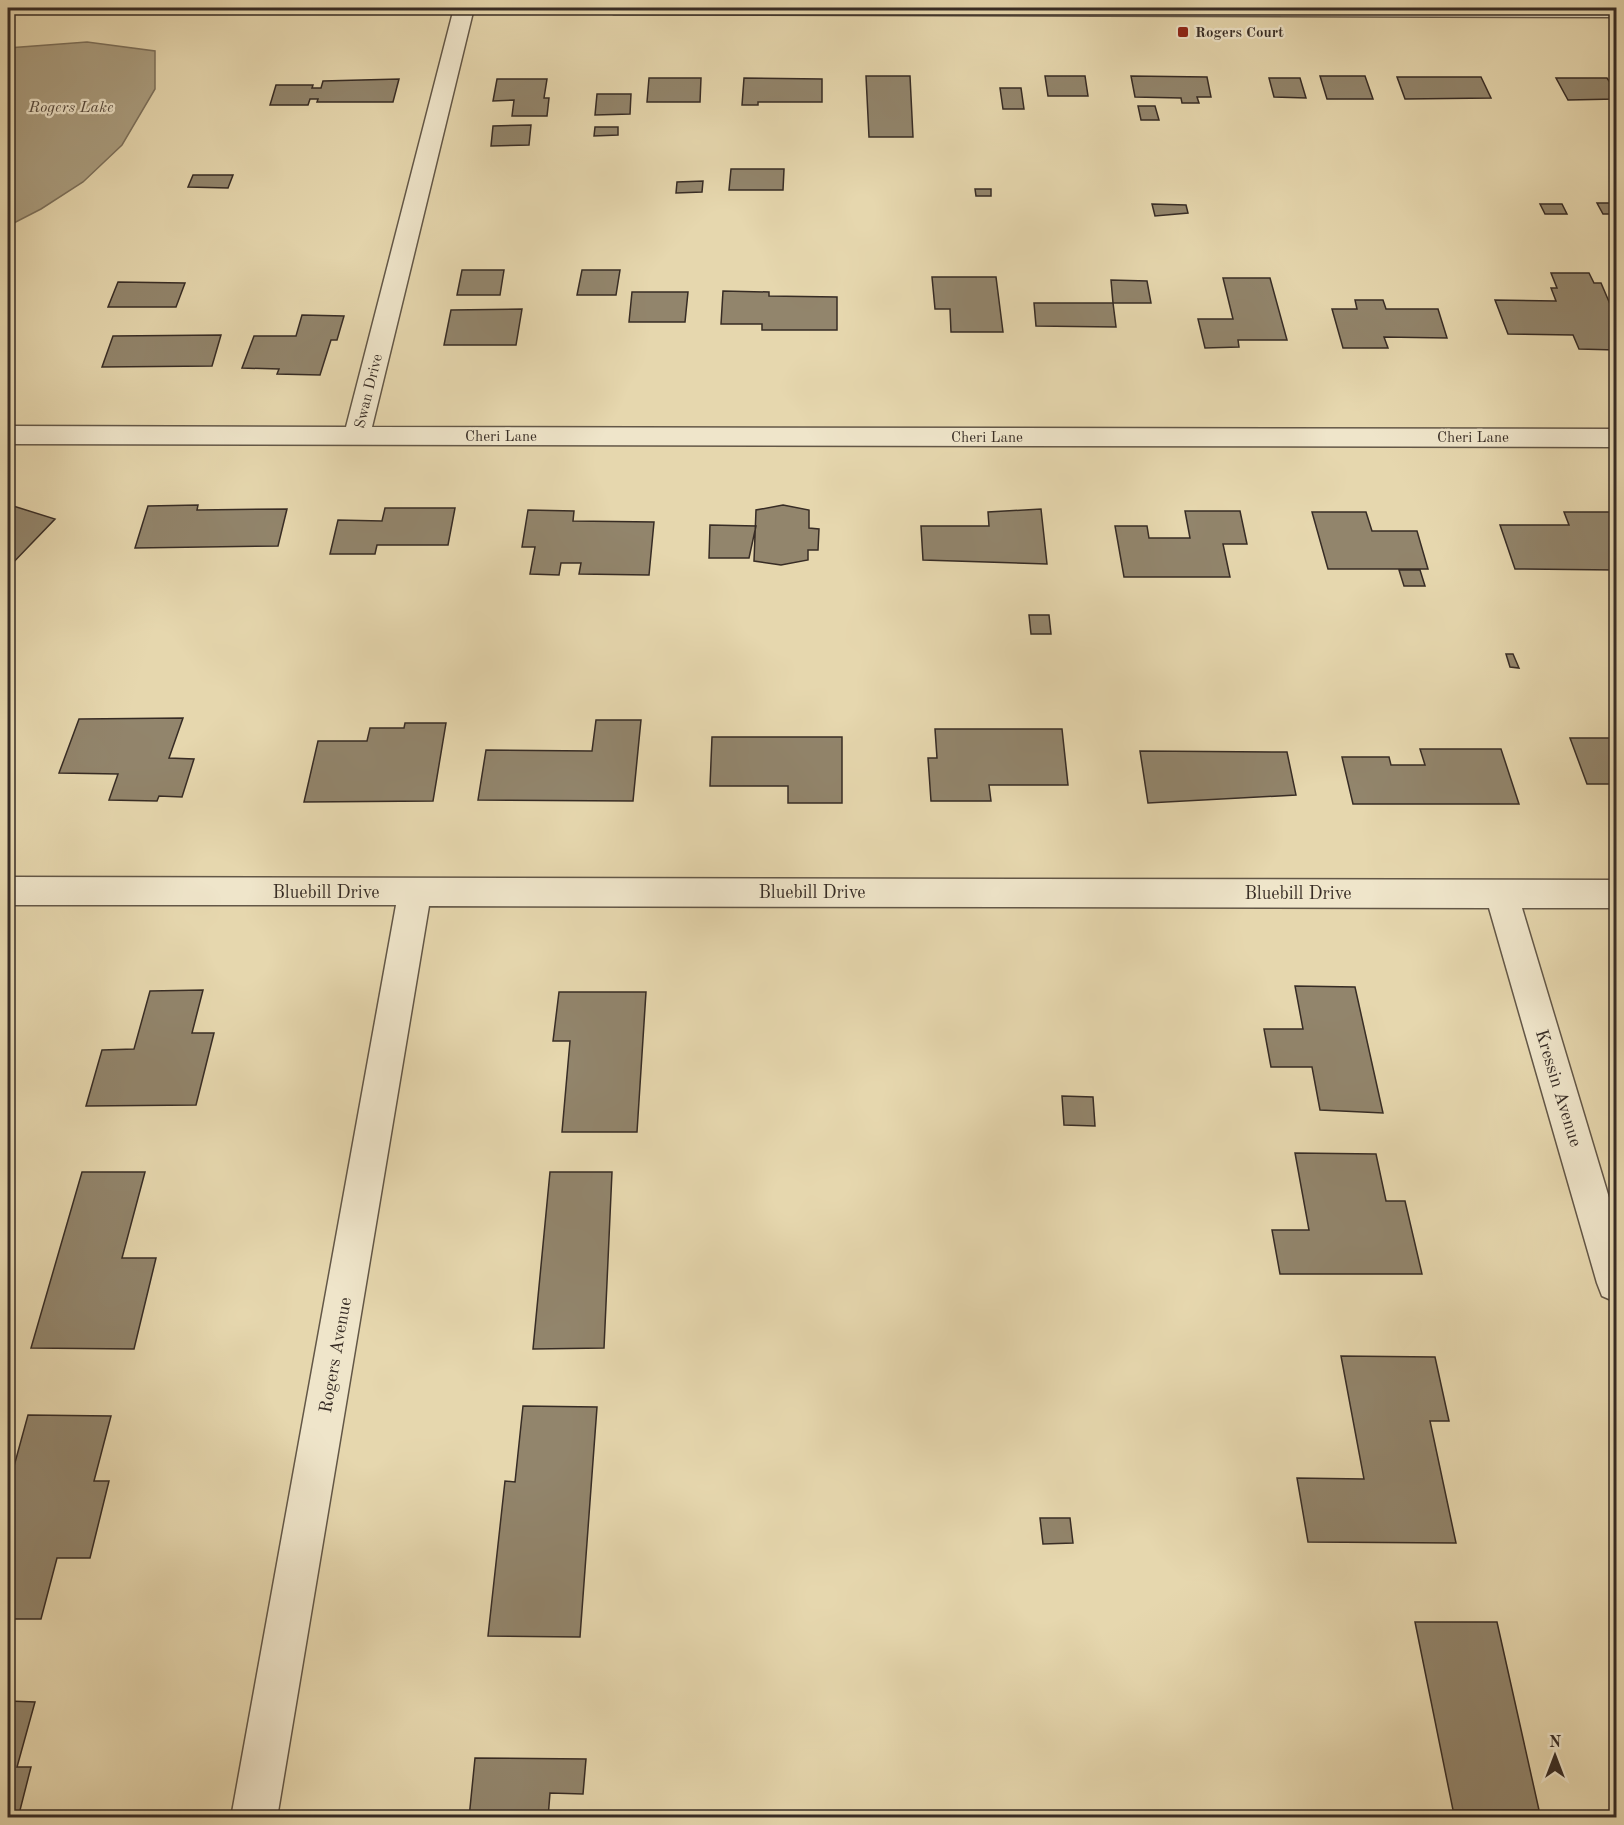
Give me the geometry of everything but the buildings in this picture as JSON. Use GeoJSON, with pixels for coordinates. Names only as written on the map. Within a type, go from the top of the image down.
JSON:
{"type":"FeatureCollection","features":[{"type":"Feature","properties":{"kind":"street","name":"Swan Drive"},"geometry":{"type":"LineString","coordinates":[[8,435],[357,436],[464,8]]}},
{"type":"Feature","properties":{"kind":"street"},"geometry":{"type":"LineString","coordinates":[[614,8],[1617,11]]}},
{"type":"Feature","properties":{"kind":"street","name":"Cheri Lane"},"geometry":{"type":"LineString","coordinates":[[357,436],[1617,438]]}},
{"type":"Feature","properties":{"kind":"street","name":"Bluebill Drive"},"geometry":{"type":"LineString","coordinates":[[8,891],[1617,894]]}},
{"type":"Feature","properties":{"kind":"street","name":"Rogers Avenue"},"geometry":{"type":"LineString","coordinates":[[254,1818],[415,892]]}},
{"type":"Feature","properties":{"kind":"street","name":"Kressin Avenue"},"geometry":{"type":"LineString","coordinates":[[1501,893],[1617,1283]]}},
{"type":"Feature","properties":{"kind":"water","name":"Rogers Lake"},"geometry":{"type":"Polygon","coordinates":[[[87,42],[155,51],[155,89],[122,145],[83,182],[41,209],[8,226],[8,48],[87,42]]]}},
{"type":"Feature","properties":{"kind":"place","name":"Rogers Court"},"geometry":{"type":"Point","coordinates":[1183,32]}}]}
